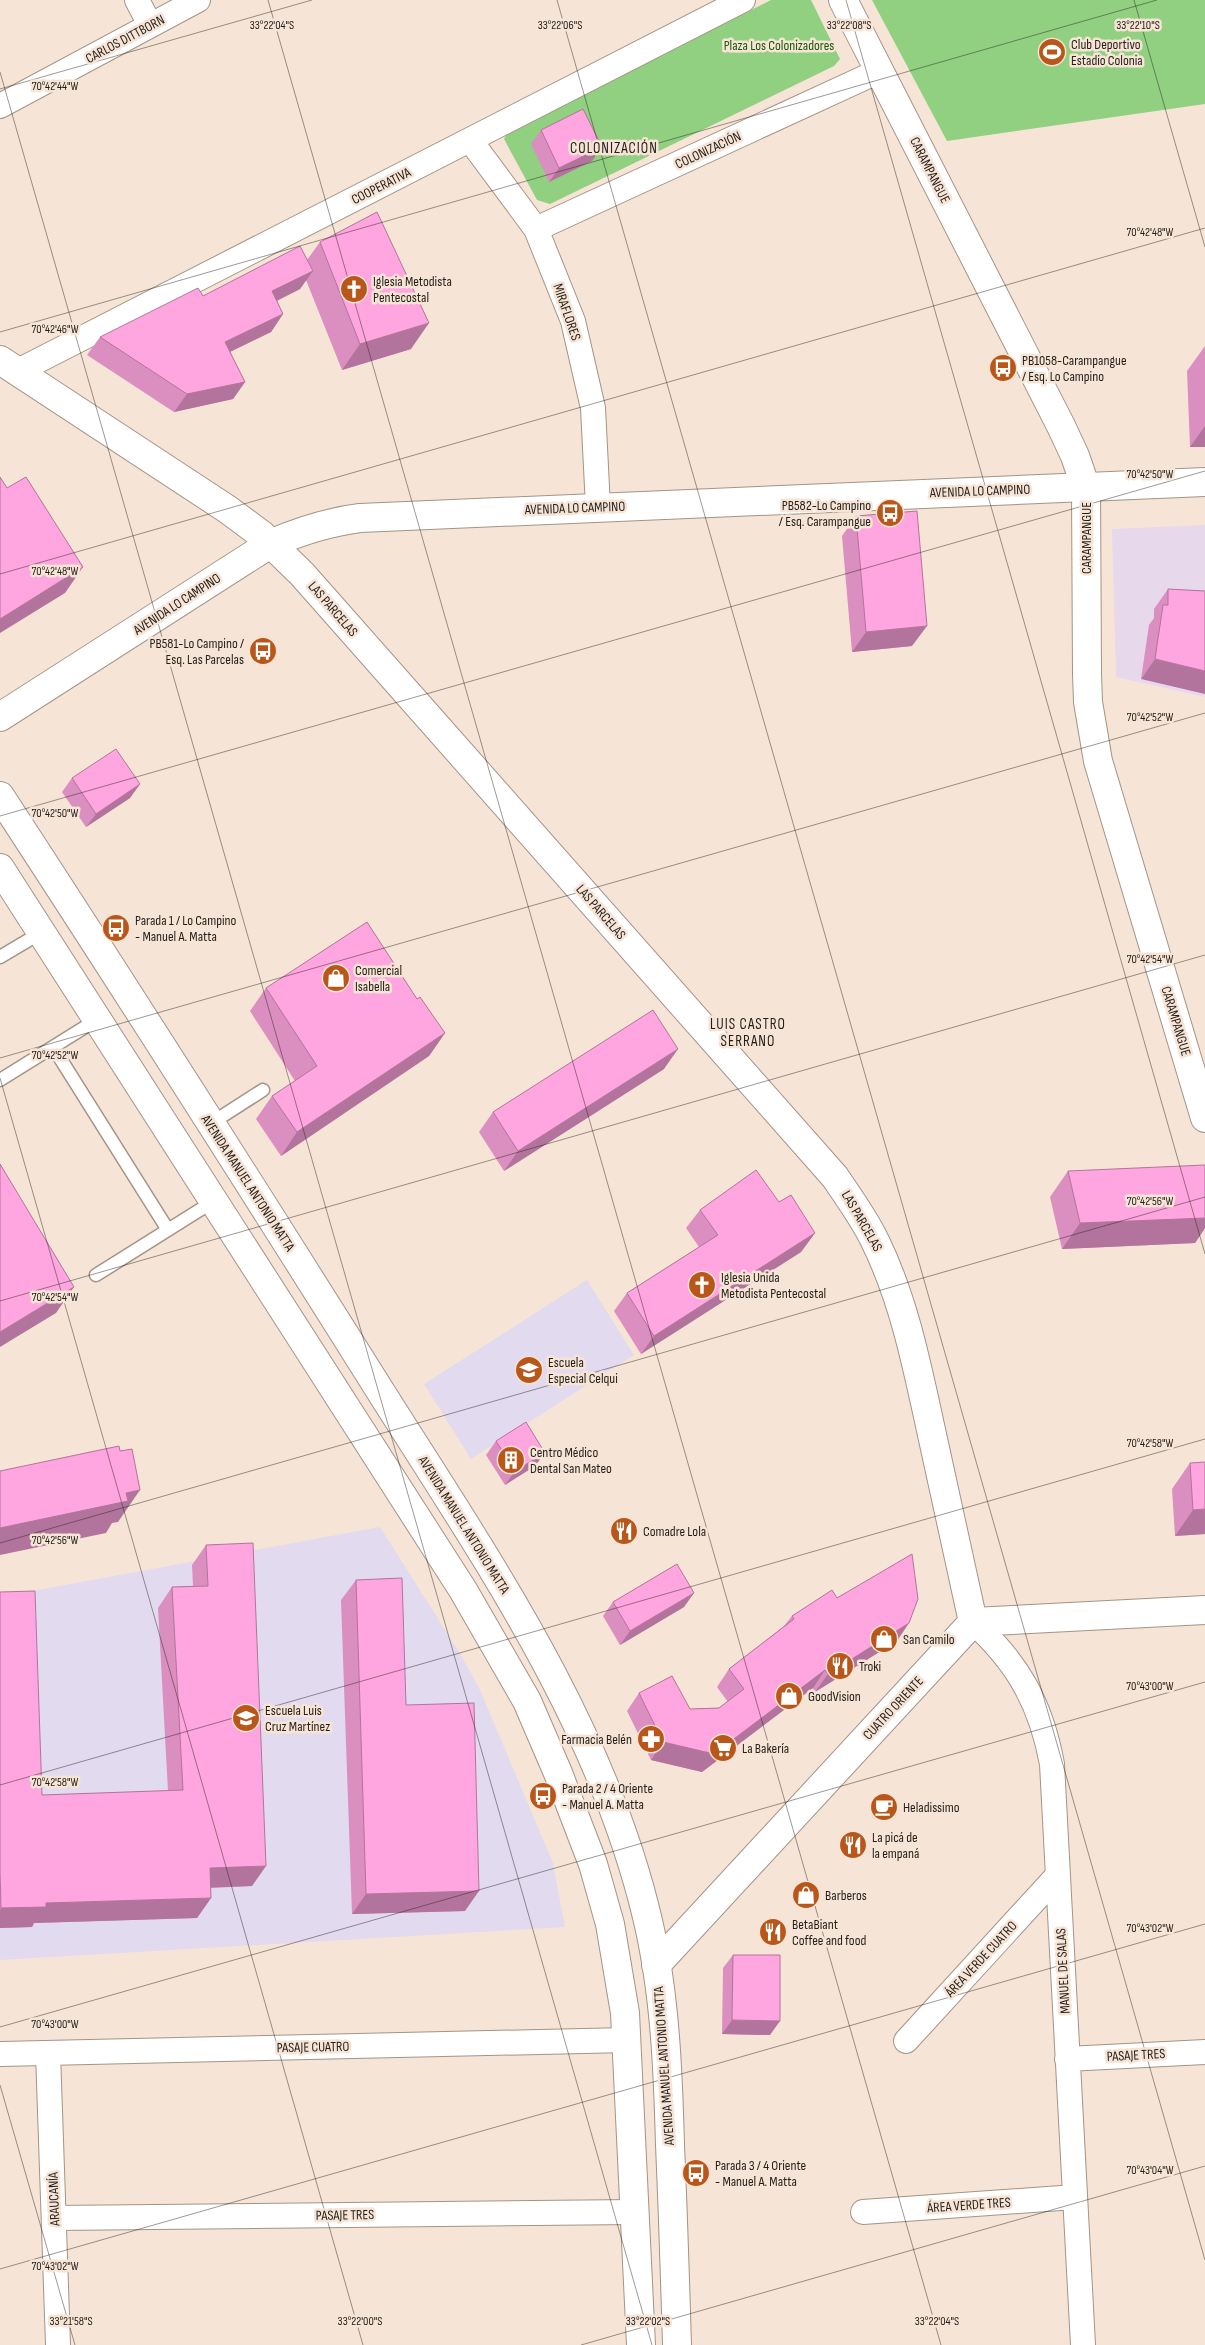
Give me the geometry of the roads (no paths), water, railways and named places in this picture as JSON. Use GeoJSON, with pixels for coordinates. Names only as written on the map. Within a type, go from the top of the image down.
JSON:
{"type":"FeatureCollection","features":[{"type":"Feature","properties":{"kind":"main road","name":"CARAMPANGUE"},"geometry":{"type":"LineString","coordinates":[[843,0],[1061,426],[1075,456],[1086,488],[1087,673],[1092,730],[1098,761],[1198,1067],[1205,1118]]}},
{"type":"Feature","properties":{"kind":"main road","name":"LAS PARCELAS"},"geometry":{"type":"LineString","coordinates":[[9,365],[227,509],[270,544],[302,574],[835,1177],[856,1207],[878,1248],[901,1308],[923,1392],[973,1622]]}},
{"type":"Feature","properties":{"kind":"main road","name":"AVENIDA LO CAMPINO"},"geometry":{"type":"LineString","coordinates":[[0,718],[270,544],[296,532],[323,524],[360,518],[1205,482]]}},
{"type":"Feature","properties":{"kind":"main road","name":"AVENIDA MANUEL ANTONIO MATTA"},"geometry":{"type":"LineString","coordinates":[[0,796],[322,1297],[545,1657],[577,1721],[617,1820],[639,1887],[656,1965],[668,2078],[678,2345]]}},
{"type":"Feature","properties":{"kind":"main road"},"geometry":{"type":"LineString","coordinates":[[0,868],[463,1590],[527,1701],[558,1773],[600,1885],[616,1956],[625,2012],[627,2040],[641,2345]]}},
{"type":"Feature","properties":{"kind":"main road"},"geometry":{"type":"LineString","coordinates":[[973,1622],[1205,1610]]}},
{"type":"Feature","properties":{"kind":"main road","name":"CUATRO ORIENTE"},"geometry":{"type":"LineString","coordinates":[[625,2012],[637,1989],[656,1965],[973,1622]]}},
{"type":"Feature","properties":{"kind":"street"},"geometry":{"type":"LineString","coordinates":[[137,0],[150,25]]}},
{"type":"Feature","properties":{"kind":"street","name":"CARLOS DITTBORN"},"geometry":{"type":"LineString","coordinates":[[0,106],[198,0]]}},
{"type":"Feature","properties":{"kind":"street","name":"COOPERATIVA"},"geometry":{"type":"LineString","coordinates":[[9,365],[470,140],[743,0]]}},
{"type":"Feature","properties":{"kind":"street","name":"COLONIZACIÓN"},"geometry":{"type":"LineString","coordinates":[[536,230],[879,71]]}},
{"type":"Feature","properties":{"kind":"street","name":"MIRAFLORES"},"geometry":{"type":"LineString","coordinates":[[470,140],[536,230],[573,321],[593,408],[598,507]]}},
{"type":"Feature","properties":{"kind":"street","name":"MANUEL DE SALAS"},"geometry":{"type":"LineString","coordinates":[[973,1622],[996,1643],[1016,1667],[1041,1717],[1052,1764],[1083,2345]]}},
{"type":"Feature","properties":{"kind":"street","name":"ÁREA VERDE CUATRO"},"geometry":{"type":"LineString","coordinates":[[906,2041],[1057,1876]]}},
{"type":"Feature","properties":{"kind":"street","name":"PASAJE CUATRO"},"geometry":{"type":"LineString","coordinates":[[0,2054],[627,2040]]}},
{"type":"Feature","properties":{"kind":"street","name":"PASAJE TRES"},"geometry":{"type":"LineString","coordinates":[[1068,2059],[1205,2052]]}},
{"type":"Feature","properties":{"kind":"street","name":"ARAUCANÍA"},"geometry":{"type":"LineString","coordinates":[[48,2053],[58,2345]]}},
{"type":"Feature","properties":{"kind":"street","name":"ÁREA VERDE TRES"},"geometry":{"type":"LineString","coordinates":[[863,2212],[1075,2197]]}},
{"type":"Feature","properties":{"kind":"street","name":"PASAJE TRES"},"geometry":{"type":"LineString","coordinates":[[54,2218],[635,2212]]}},
{"type":"Feature","properties":{"kind":"lane"},"geometry":{"type":"LineString","coordinates":[[0,957],[42,932]]}},
{"type":"Feature","properties":{"kind":"lane"},"geometry":{"type":"LineString","coordinates":[[0,1080],[98,1019]]}},
{"type":"Feature","properties":{"kind":"lane"},"geometry":{"type":"LineString","coordinates":[[54,1047],[168,1230]]}},
{"type":"Feature","properties":{"kind":"lane"},"geometry":{"type":"LineString","coordinates":[[210,1124],[263,1090]]}},
{"type":"Feature","properties":{"kind":"lane"},"geometry":{"type":"LineString","coordinates":[[96,1275],[214,1201]]}},
{"type":"Feature","properties":{"kind":"place","name":"Club Deportivo Estadio Colonia"},"geometry":{"type":"Point","coordinates":[1052,52]}},
{"type":"Feature","properties":{"kind":"place","name":"Iglesia Metodista Pentecostal"},"geometry":{"type":"Point","coordinates":[354,289]}},
{"type":"Feature","properties":{"kind":"place","name":"PB1058-Carampangue / Esq. Lo Campino"},"geometry":{"type":"Point","coordinates":[1003,368]}},
{"type":"Feature","properties":{"kind":"place","name":"PB582-Lo Campino / Esq. Carampangue"},"geometry":{"type":"Point","coordinates":[890,513]}},
{"type":"Feature","properties":{"kind":"place","name":"PB581-Lo Campino / Esq. Las Parcelas"},"geometry":{"type":"Point","coordinates":[263,651]}},
{"type":"Feature","properties":{"kind":"place","name":"Parada 1 / Lo Campino - Manuel A. Matta"},"geometry":{"type":"Point","coordinates":[116,928]}},
{"type":"Feature","properties":{"kind":"place","name":"Comercial Isabella"},"geometry":{"type":"Point","coordinates":[336,978]}},
{"type":"Feature","properties":{"kind":"place","name":"Iglesia Unida Metodista Pentecostal"},"geometry":{"type":"Point","coordinates":[702,1285]}},
{"type":"Feature","properties":{"kind":"place","name":"Escuela Especial Celqui"},"geometry":{"type":"Point","coordinates":[529,1370]}},
{"type":"Feature","properties":{"kind":"place","name":"Centro Médico Dental San Mateo"},"geometry":{"type":"Point","coordinates":[511,1460]}},
{"type":"Feature","properties":{"kind":"place","name":"Comadre Lola"},"geometry":{"type":"Point","coordinates":[624,1531]}},
{"type":"Feature","properties":{"kind":"place","name":"San Camilo"},"geometry":{"type":"Point","coordinates":[884,1639]}},
{"type":"Feature","properties":{"kind":"place","name":"Troki"},"geometry":{"type":"Point","coordinates":[840,1666]}},
{"type":"Feature","properties":{"kind":"place","name":"GoodVision"},"geometry":{"type":"Point","coordinates":[789,1696]}},
{"type":"Feature","properties":{"kind":"place","name":"Escuela Luis Cruz Martínez"},"geometry":{"type":"Point","coordinates":[246,1718]}},
{"type":"Feature","properties":{"kind":"place","name":"Farmacia Belén"},"geometry":{"type":"Point","coordinates":[651,1739]}},
{"type":"Feature","properties":{"kind":"place","name":"La Bakería"},"geometry":{"type":"Point","coordinates":[723,1748]}},
{"type":"Feature","properties":{"kind":"place","name":"Parada 2 / 4 Oriente - Manuel A. Matta"},"geometry":{"type":"Point","coordinates":[543,1796]}},
{"type":"Feature","properties":{"kind":"place","name":"Heladissimo"},"geometry":{"type":"Point","coordinates":[884,1807]}},
{"type":"Feature","properties":{"kind":"place","name":"La picá de la empaná"},"geometry":{"type":"Point","coordinates":[853,1845]}},
{"type":"Feature","properties":{"kind":"place","name":"Barberos"},"geometry":{"type":"Point","coordinates":[806,1895]}},
{"type":"Feature","properties":{"kind":"place","name":"BetaBiant Coffee and food"},"geometry":{"type":"Point","coordinates":[773,1932]}},
{"type":"Feature","properties":{"kind":"place","name":"Parada 3 / 4 Oriente - Manuel A. Matta"},"geometry":{"type":"Point","coordinates":[696,2173]}},
{"type":"Feature","properties":{"kind":"district","name":"COLONIZACIÓN"},"geometry":{"type":"Point","coordinates":[614,148]}},
{"type":"Feature","properties":{"kind":"district","name":"LUIS CASTRO SERRANO"},"geometry":{"type":"Point","coordinates":[748,1032]}},
{"type":"Feature","properties":{"kind":"park label","name":"Plaza Los Colonizadores"},"geometry":{"type":"Point","coordinates":[779,45]}}]}
